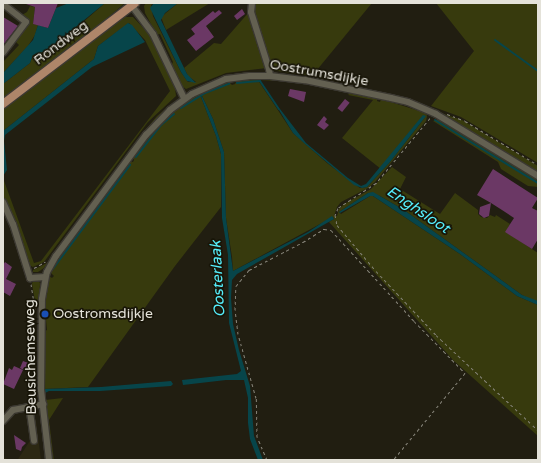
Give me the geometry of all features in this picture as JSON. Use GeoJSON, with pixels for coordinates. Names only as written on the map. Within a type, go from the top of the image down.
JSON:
{"type":"FeatureCollection","features":[{"type":"Feature","properties":{"kind":"main road","name":"Rondweg"},"geometry":{"type":"LineString","coordinates":[[3,104],[134,4]]}},
{"type":"Feature","properties":{"kind":"street"},"geometry":{"type":"LineString","coordinates":[[252,3],[251,12],[270,76]]}},
{"type":"Feature","properties":{"kind":"street"},"geometry":{"type":"LineString","coordinates":[[3,4],[26,22],[3,52]]}},
{"type":"Feature","properties":{"kind":"street"},"geometry":{"type":"LineString","coordinates":[[134,4],[153,34],[184,98]]}},
{"type":"Feature","properties":{"kind":"street","name":"Oostrumsdijkje"},"geometry":{"type":"LineString","coordinates":[[45,276],[52,261],[146,135],[164,115],[184,98],[208,86],[226,80],[250,76],[270,76],[305,80],[391,98],[431,111]]}},
{"type":"Feature","properties":{"kind":"street"},"geometry":{"type":"LineString","coordinates":[[431,111],[538,176]]}},
{"type":"Feature","properties":{"kind":"street"},"geometry":{"type":"LineString","coordinates":[[3,202],[13,224],[30,278],[45,276]]}},
{"type":"Feature","properties":{"kind":"street","name":"Beusichemseweg"},"geometry":{"type":"LineString","coordinates":[[45,276],[42,299],[41,390],[49,460]]}},
{"type":"Feature","properties":{"kind":"street"},"geometry":{"type":"LineString","coordinates":[[3,421],[13,410],[43,404]]}},
{"type":"Feature","properties":{"kind":"street"},"geometry":{"type":"LineString","coordinates":[[30,412],[34,441]]}},
{"type":"Feature","properties":{"kind":"path"},"geometry":{"type":"LineString","coordinates":[[431,111],[376,183],[338,208],[335,215],[337,225],[436,335],[538,430]]}},
{"type":"Feature","properties":{"kind":"path"},"geometry":{"type":"LineString","coordinates":[[443,112],[461,118],[538,165]]}},
{"type":"Feature","properties":{"kind":"path"},"geometry":{"type":"LineString","coordinates":[[267,460],[257,437],[256,398],[238,334],[235,310],[236,286],[249,270],[303,242],[324,229],[328,229],[331,230],[414,321],[465,373],[393,460]]}},
{"type":"Feature","properties":{"kind":"shaded area"},"geometry":{"type":"Polygon","coordinates":[[[36,420],[41,460],[3,460],[3,457],[7,459],[18,459],[31,439],[28,421],[36,420]]]}},
{"type":"Feature","properties":{"kind":"green space"},"geometry":{"type":"Polygon","coordinates":[[[105,3],[125,3],[86,36],[3,99],[3,84],[30,63],[33,55],[40,53],[81,24],[105,3]]]}},
{"type":"Feature","properties":{"kind":"green space"},"geometry":{"type":"Polygon","coordinates":[[[146,3],[154,3],[151,5],[153,16],[181,72],[188,82],[196,82],[188,76],[184,68],[214,43],[221,44],[249,12],[267,68],[226,73],[186,89],[182,86],[171,66],[173,62],[160,34],[157,35],[145,13],[144,6],[146,3]]]}},
{"type":"Feature","properties":{"kind":"green space"},"geometry":{"type":"Polygon","coordinates":[[[178,3],[210,3],[166,30],[161,17],[178,3]]]}},
{"type":"Feature","properties":{"kind":"green space"},"geometry":{"type":"Polygon","coordinates":[[[255,3],[372,3],[312,76],[271,70],[253,12],[255,3]]]}},
{"type":"Feature","properties":{"kind":"green space"},"geometry":{"type":"Polygon","coordinates":[[[436,3],[538,3],[538,163],[461,117],[431,106],[474,51],[436,3]]]}},
{"type":"Feature","properties":{"kind":"green space"},"geometry":{"type":"Polygon","coordinates":[[[30,6],[35,7],[33,24],[38,25],[35,35],[28,46],[3,73],[3,62],[19,45],[15,41],[30,21],[22,15],[27,12],[30,6]]]}},
{"type":"Feature","properties":{"kind":"green space"},"geometry":{"type":"Polygon","coordinates":[[[125,17],[133,17],[150,35],[175,87],[176,96],[148,122],[44,262],[33,267],[29,265],[17,228],[3,198],[3,178],[34,263],[41,261],[170,91],[145,40],[129,23],[98,46],[94,59],[3,131],[3,107],[125,17]]]}},
{"type":"Feature","properties":{"kind":"green space"},"geometry":{"type":"Polygon","coordinates":[[[278,79],[279,81],[258,80],[293,133],[327,163],[360,188],[367,187],[390,162],[426,116],[381,169],[342,138],[373,100],[348,95],[351,92],[377,98],[377,101],[380,102],[381,99],[426,113],[427,116],[426,121],[375,182],[368,188],[341,202],[337,207],[334,216],[337,216],[339,209],[344,204],[371,189],[392,167],[406,177],[400,189],[440,214],[455,193],[478,210],[478,214],[481,217],[487,218],[490,215],[495,217],[496,215],[510,224],[506,232],[538,253],[538,303],[522,295],[404,210],[380,196],[368,193],[339,212],[341,214],[370,196],[373,196],[460,254],[517,296],[538,305],[538,436],[454,361],[329,222],[334,219],[333,217],[233,271],[226,218],[224,152],[213,119],[202,96],[201,97],[216,136],[221,154],[221,207],[175,266],[88,387],[44,389],[45,331],[47,330],[44,300],[48,275],[52,278],[54,276],[50,272],[56,261],[129,161],[133,162],[133,157],[150,135],[170,114],[196,95],[220,84],[229,82],[232,85],[235,84],[237,80],[278,79]]]}},
{"type":"Feature","properties":{"kind":"green space"},"geometry":{"type":"Polygon","coordinates":[[[174,102],[139,140],[44,268],[38,272],[33,272],[33,270],[47,263],[138,139],[157,116],[174,102]]]}},
{"type":"Feature","properties":{"kind":"green space"},"geometry":{"type":"Polygon","coordinates":[[[435,111],[462,120],[538,166],[538,173],[435,111]]]}},
{"type":"Feature","properties":{"kind":"green space"},"geometry":{"type":"Polygon","coordinates":[[[439,119],[538,180],[538,187],[528,186],[501,169],[498,162],[433,121],[439,119]]]}},
{"type":"Feature","properties":{"kind":"green space"},"geometry":{"type":"Polygon","coordinates":[[[38,280],[40,283],[39,307],[36,307],[32,284],[33,281],[38,280]]]}},
{"type":"Feature","properties":{"kind":"green space"},"geometry":{"type":"Polygon","coordinates":[[[63,398],[49,420],[54,460],[52,460],[45,400],[63,398]]]}},
{"type":"Feature","properties":{"kind":"water"},"geometry":{"type":"Polygon","coordinates":[[[69,3],[105,3],[55,44],[43,52],[33,55],[30,63],[3,84],[3,73],[33,40],[38,25],[48,28],[56,8],[69,3]]]}},
{"type":"Feature","properties":{"kind":"water"},"geometry":{"type":"Polygon","coordinates":[[[154,3],[178,3],[165,13],[161,20],[187,74],[196,83],[187,81],[181,72],[150,8],[154,3]]]}},
{"type":"Feature","properties":{"kind":"water"},"geometry":{"type":"Polygon","coordinates":[[[128,23],[132,25],[145,42],[92,67],[5,135],[4,141],[7,170],[3,176],[3,131],[94,59],[98,46],[128,23]]]}},
{"type":"Feature","properties":{"kind":"water"},"geometry":{"type":"Polygon","coordinates":[[[202,96],[213,119],[224,152],[226,218],[233,271],[308,232],[332,216],[334,219],[237,274],[232,280],[231,298],[233,324],[250,386],[254,436],[263,460],[258,460],[250,439],[248,423],[248,398],[244,380],[226,380],[183,385],[182,380],[237,374],[241,371],[229,323],[228,255],[222,218],[221,154],[216,136],[201,97],[202,96]]]}},
{"type":"Feature","properties":{"kind":"water"},"geometry":{"type":"Polygon","coordinates":[[[280,109],[306,143],[348,178],[361,186],[366,184],[423,115],[426,116],[390,162],[367,187],[362,188],[354,185],[293,133],[279,110],[280,109]]]}},
{"type":"Feature","properties":{"kind":"water"},"geometry":{"type":"Polygon","coordinates":[[[373,192],[404,210],[522,295],[538,301],[538,305],[517,296],[460,254],[373,196],[370,196],[340,213],[339,212],[368,193],[373,192]]]}},
{"type":"Feature","properties":{"kind":"water"},"geometry":{"type":"Polygon","coordinates":[[[171,381],[173,384],[171,386],[100,391],[49,391],[45,393],[44,389],[101,387],[171,381]]]}},
{"type":"Feature","properties":{"kind":"building"},"geometry":{"type":"Polygon","coordinates":[[[26,3],[58,3],[48,28],[33,24],[35,7],[26,3]]]}},
{"type":"Feature","properties":{"kind":"building"},"geometry":{"type":"Polygon","coordinates":[[[242,9],[245,14],[237,20],[234,16],[242,9]]]}},
{"type":"Feature","properties":{"kind":"building"},"geometry":{"type":"Polygon","coordinates":[[[219,10],[222,13],[206,26],[214,37],[196,51],[187,40],[195,34],[191,29],[213,11],[215,13],[219,10]]]}},
{"type":"Feature","properties":{"kind":"building"},"geometry":{"type":"Polygon","coordinates":[[[3,17],[18,26],[3,45],[3,17]]]}},
{"type":"Feature","properties":{"kind":"building"},"geometry":{"type":"Polygon","coordinates":[[[290,89],[306,92],[304,102],[288,96],[290,89]]]}},
{"type":"Feature","properties":{"kind":"building"},"geometry":{"type":"Polygon","coordinates":[[[345,99],[350,103],[342,112],[337,108],[345,99]]]}},
{"type":"Feature","properties":{"kind":"building"},"geometry":{"type":"Polygon","coordinates":[[[324,116],[327,119],[325,122],[329,125],[324,130],[317,125],[324,116]]]}},
{"type":"Feature","properties":{"kind":"building"},"geometry":{"type":"Polygon","coordinates":[[[493,169],[538,198],[532,208],[538,211],[538,239],[532,249],[505,232],[514,218],[477,195],[493,169]]]}},
{"type":"Feature","properties":{"kind":"building"},"geometry":{"type":"Polygon","coordinates":[[[491,203],[489,216],[484,218],[479,214],[480,207],[491,203]]]}},
{"type":"Feature","properties":{"kind":"building"},"geometry":{"type":"Polygon","coordinates":[[[5,262],[12,267],[6,279],[16,284],[10,296],[3,292],[3,265],[5,262]]]}},
{"type":"Feature","properties":{"kind":"building"},"geometry":{"type":"Polygon","coordinates":[[[23,361],[31,364],[28,372],[20,368],[23,361]]]}},
{"type":"Feature","properties":{"kind":"building"},"geometry":{"type":"Polygon","coordinates":[[[14,366],[23,370],[14,389],[3,384],[9,368],[12,370],[14,366]]]}},
{"type":"Feature","properties":{"kind":"building"},"geometry":{"type":"Polygon","coordinates":[[[14,435],[26,443],[22,447],[21,451],[16,449],[14,435]]]}},
{"type":"Feature","properties":{"kind":"waterway"},"geometry":{"type":"LineString","coordinates":[[495,40],[538,71]]}},
{"type":"Feature","properties":{"kind":"waterway"},"geometry":{"type":"LineString","coordinates":[[237,83],[260,81],[279,109]]}},
{"type":"Feature","properties":{"kind":"waterway","name":"Oosterlaak"},"geometry":{"type":"LineString","coordinates":[[181,108],[205,93],[229,84]]}},
{"type":"Feature","properties":{"kind":"waterway"},"geometry":{"type":"LineString","coordinates":[[136,157],[161,125],[174,114]]}},
{"type":"Feature","properties":{"kind":"waterway"},"geometry":{"type":"LineString","coordinates":[[435,120],[538,183]]}},
{"type":"Feature","properties":{"kind":"waterway"},"geometry":{"type":"LineString","coordinates":[[52,270],[130,165]]}},
{"type":"Feature","properties":{"kind":"place","name":"Oostromsdijkje"},"geometry":{"type":"Point","coordinates":[45,314]}},
{"type":"Feature","properties":{"kind":"water label","name":"Enghsloot"},"geometry":{"type":"Point","coordinates":[418,210]}}]}
